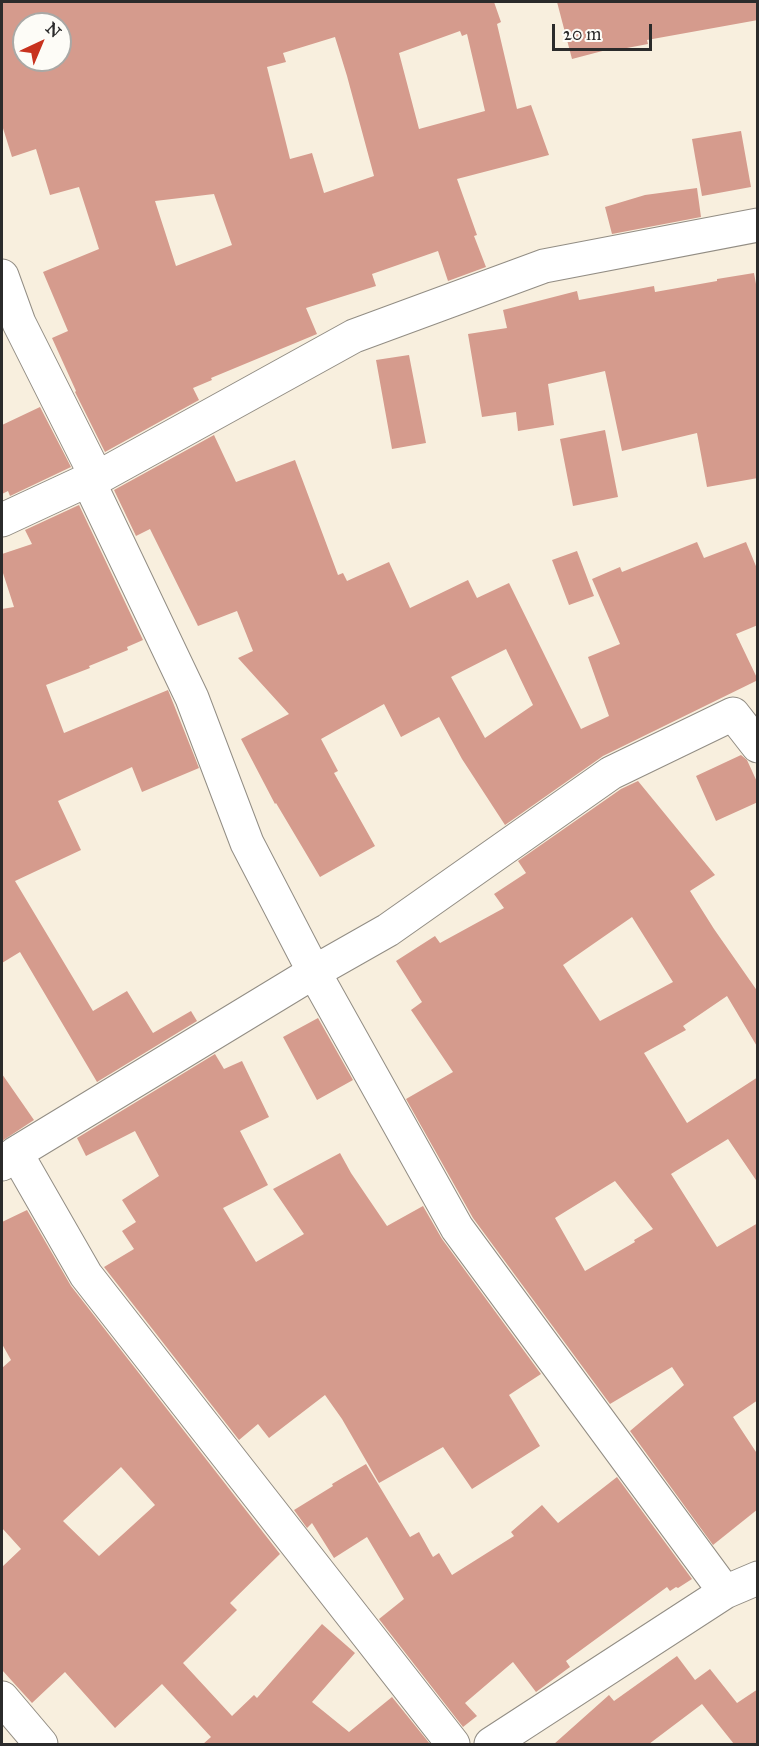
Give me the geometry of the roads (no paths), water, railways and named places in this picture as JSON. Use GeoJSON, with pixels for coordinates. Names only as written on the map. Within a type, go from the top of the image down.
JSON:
{"type":"FeatureCollection","features":[{"type":"Feature","properties":{"kind":"street"},"geometry":{"type":"LineString","coordinates":[[2,520],[92,479],[354,336],[544,266],[758,225]]}},
{"type":"Feature","properties":{"kind":"street"},"geometry":{"type":"LineString","coordinates":[[2,276],[19,323],[192,698],[247,843],[314,972],[457,1228],[725,1592]]}},
{"type":"Feature","properties":{"kind":"street"},"geometry":{"type":"LineString","coordinates":[[453,1744],[86,1275],[9,1158],[314,972],[388,930],[611,774],[732,714],[758,746]]}},
{"type":"Feature","properties":{"kind":"street"},"geometry":{"type":"LineString","coordinates":[[491,1744],[725,1592],[758,1578]]}},
{"type":"Feature","properties":{"kind":"street"},"geometry":{"type":"LineString","coordinates":[[2,1698],[41,1744]]}}]}
